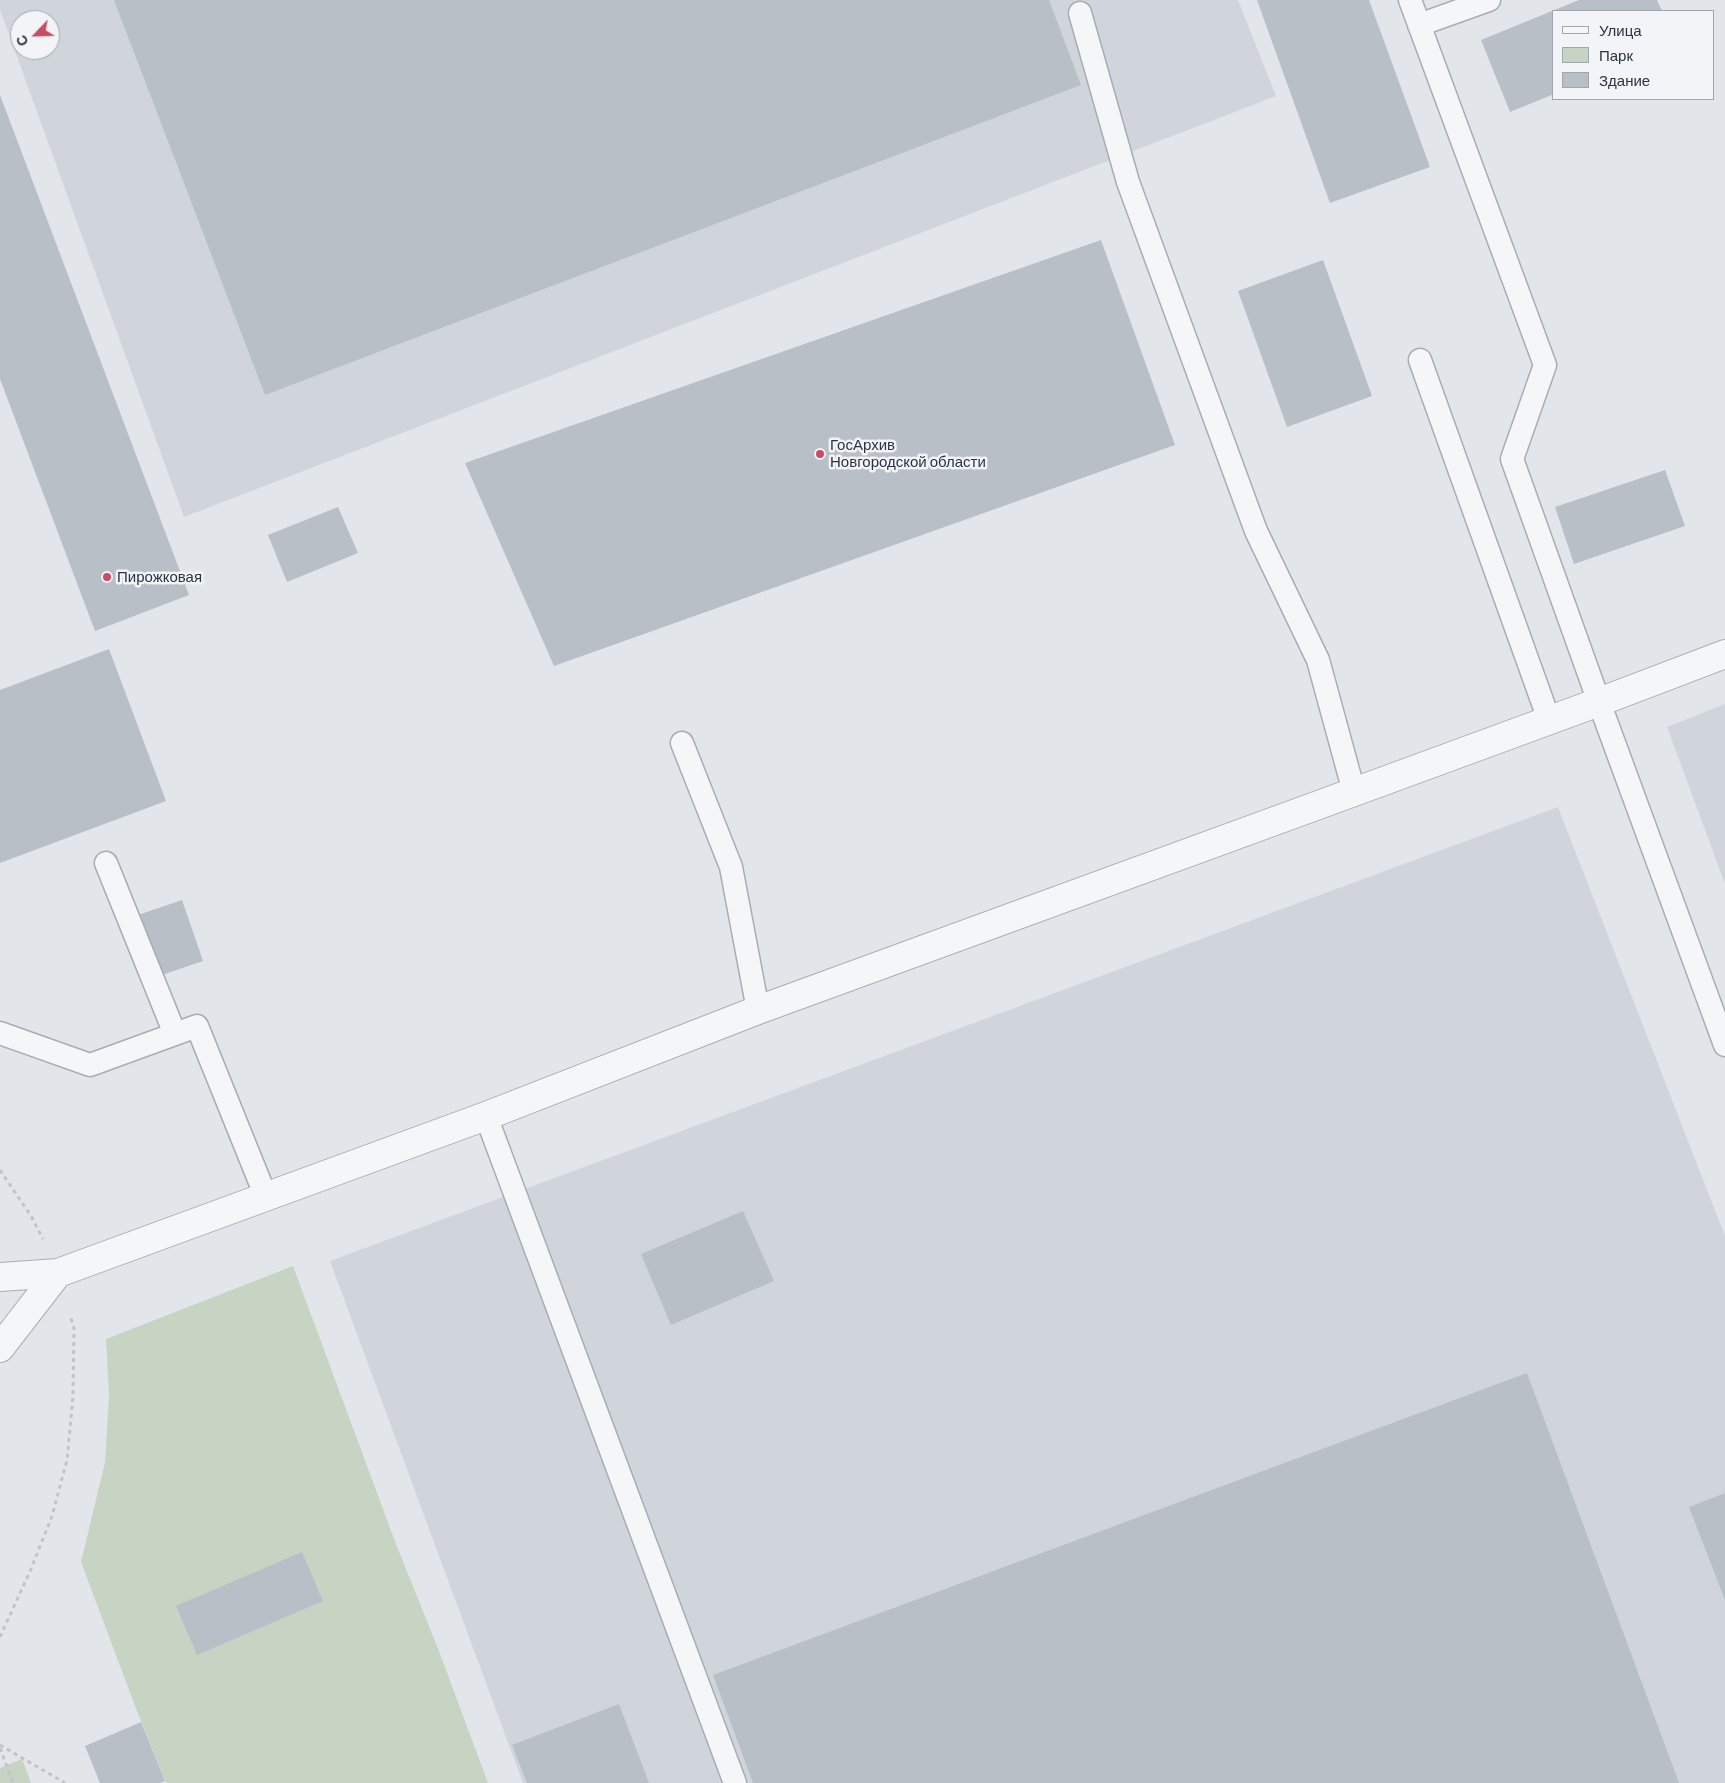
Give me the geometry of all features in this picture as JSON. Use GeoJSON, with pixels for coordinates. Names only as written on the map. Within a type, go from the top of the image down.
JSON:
{"type":"FeatureCollection","features":[{"type":"Feature","properties":{"kind":"street"},"geometry":{"type":"LineString","coordinates":[[0,1277],[58,1273],[486,1116],[758,1010],[1725,654]]}},
{"type":"Feature","properties":{"kind":"street"},"geometry":{"type":"LineString","coordinates":[[0,1348],[58,1273]]}},
{"type":"Feature","properties":{"kind":"lane"},"geometry":{"type":"LineString","coordinates":[[1410,0],[1545,365],[1512,459],[1598,702],[1725,1045]]}},
{"type":"Feature","properties":{"kind":"lane"},"geometry":{"type":"LineString","coordinates":[[1419,25],[1489,0]]}},
{"type":"Feature","properties":{"kind":"lane"},"geometry":{"type":"LineString","coordinates":[[1080,14],[1128,182],[1256,530],[1318,660],[1354,792]]}},
{"type":"Feature","properties":{"kind":"lane"},"geometry":{"type":"LineString","coordinates":[[1420,360],[1549,720]]}},
{"type":"Feature","properties":{"kind":"lane"},"geometry":{"type":"LineString","coordinates":[[682,742],[731,867],[758,1010]]}},
{"type":"Feature","properties":{"kind":"lane"},"geometry":{"type":"LineString","coordinates":[[106,863],[175,1034]]}},
{"type":"Feature","properties":{"kind":"lane"},"geometry":{"type":"LineString","coordinates":[[0,1034],[90,1065],[197,1026],[266,1197]]}},
{"type":"Feature","properties":{"kind":"lane"},"geometry":{"type":"LineString","coordinates":[[486,1116],[735,1783]]}},
{"type":"Feature","properties":{"kind":"path"},"geometry":{"type":"LineString","coordinates":[[0,1170],[31,1216],[58,1273],[74,1328],[73,1396],[67,1460],[52,1516],[0,1637]]}},
{"type":"Feature","properties":{"kind":"path"},"geometry":{"type":"LineString","coordinates":[[0,1747],[13,1783]]}},
{"type":"Feature","properties":{"kind":"path"},"geometry":{"type":"LineString","coordinates":[[0,1747],[65,1783]]}},
{"type":"Feature","properties":{"kind":"shaded area"},"geometry":{"type":"Polygon","coordinates":[[[0,0],[1238,0],[1276,96],[184,517],[18,60],[60,60],[60,10],[10,10],[10,38],[0,10],[0,0]]]}},
{"type":"Feature","properties":{"kind":"shaded area"},"geometry":{"type":"Polygon","coordinates":[[[1725,704],[1725,884],[1667,727],[1725,704]]]}},
{"type":"Feature","properties":{"kind":"shaded area"},"geometry":{"type":"Polygon","coordinates":[[[1558,807],[1725,1236],[1725,1783],[523,1783],[330,1261],[1558,807]]]}},
{"type":"Feature","properties":{"kind":"green space"},"geometry":{"type":"Polygon","coordinates":[[[293,1266],[396,1544],[439,1651],[488,1783],[166,1783],[135,1706],[81,1562],[105,1462],[109,1395],[106,1339],[293,1266]]]}},
{"type":"Feature","properties":{"kind":"green space"},"geometry":{"type":"Polygon","coordinates":[[[22,1759],[31,1783],[0,1783],[0,1768],[22,1759]]]}},
{"type":"Feature","properties":{"kind":"building"},"geometry":{"type":"Polygon","coordinates":[[[114,0],[1049,0],[1081,85],[265,395],[114,0]]]}},
{"type":"Feature","properties":{"kind":"building"},"geometry":{"type":"Polygon","coordinates":[[[1257,0],[1369,0],[1430,167],[1330,203],[1257,0]]]}},
{"type":"Feature","properties":{"kind":"building"},"geometry":{"type":"Polygon","coordinates":[[[1579,0],[1657,0],[1662,10],[1554,10],[1579,0]]]}},
{"type":"Feature","properties":{"kind":"building"},"geometry":{"type":"Polygon","coordinates":[[[1552,11],[1552,95],[1510,112],[1481,40],[1552,11]]]}},
{"type":"Feature","properties":{"kind":"building"},"geometry":{"type":"Polygon","coordinates":[[[0,95],[189,595],[95,631],[0,379],[0,95]]]}},
{"type":"Feature","properties":{"kind":"building","name":"ГосАрхив Новгородской области"},"geometry":{"type":"Polygon","coordinates":[[[1101,240],[1175,445],[554,666],[465,463],[1101,240]]]}},
{"type":"Feature","properties":{"kind":"building"},"geometry":{"type":"Polygon","coordinates":[[[1323,260],[1372,396],[1287,427],[1238,291],[1323,260]]]}},
{"type":"Feature","properties":{"kind":"building"},"geometry":{"type":"Polygon","coordinates":[[[1665,470],[1685,526],[1574,564],[1555,507],[1665,470]]]}},
{"type":"Feature","properties":{"kind":"building"},"geometry":{"type":"Polygon","coordinates":[[[338,507],[358,553],[287,582],[268,535],[338,507]]]}},
{"type":"Feature","properties":{"kind":"building"},"geometry":{"type":"Polygon","coordinates":[[[109,649],[166,801],[0,863],[0,690],[109,649]]]}},
{"type":"Feature","properties":{"kind":"building"},"geometry":{"type":"Polygon","coordinates":[[[182,900],[203,961],[159,976],[138,915],[182,900]]]}},
{"type":"Feature","properties":{"kind":"building"},"geometry":{"type":"Polygon","coordinates":[[[743,1211],[774,1281],[671,1325],[641,1254],[743,1211]]]}},
{"type":"Feature","properties":{"kind":"building"},"geometry":{"type":"Polygon","coordinates":[[[1527,1373],[1679,1783],[753,1783],[713,1675],[1527,1373]]]}},
{"type":"Feature","properties":{"kind":"building"},"geometry":{"type":"Polygon","coordinates":[[[1725,1493],[1725,1600],[1689,1507],[1725,1493]]]}},
{"type":"Feature","properties":{"kind":"building"},"geometry":{"type":"Polygon","coordinates":[[[302,1552],[323,1601],[197,1655],[176,1606],[302,1552]]]}},
{"type":"Feature","properties":{"kind":"building"},"geometry":{"type":"Polygon","coordinates":[[[619,1704],[649,1783],[527,1783],[512,1745],[619,1704]]]}},
{"type":"Feature","properties":{"kind":"building"},"geometry":{"type":"Polygon","coordinates":[[[141,1722],[165,1781],[160,1783],[100,1783],[85,1746],[141,1722]]]}},
{"type":"Feature","properties":{"kind":"place","name":"ГосАрхив Новгородской области"},"geometry":{"type":"Point","coordinates":[820,454]}},
{"type":"Feature","properties":{"kind":"place","name":"Пирожковая"},"geometry":{"type":"Point","coordinates":[107,577]}}]}
